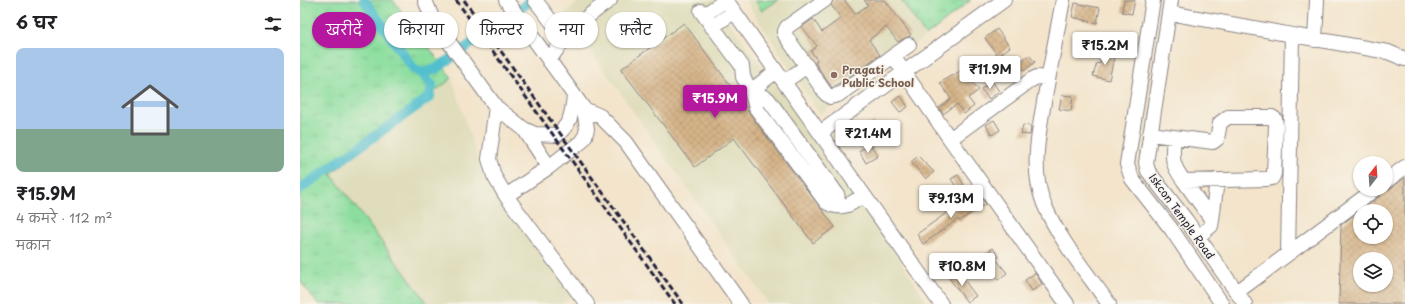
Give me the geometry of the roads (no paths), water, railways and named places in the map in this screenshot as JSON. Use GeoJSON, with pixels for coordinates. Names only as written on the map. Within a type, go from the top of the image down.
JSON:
{"type":"FeatureCollection","features":[{"type":"Feature","properties":{"kind":"street"},"geometry":{"type":"LineString","coordinates":[[425,0],[433,20],[496,107],[524,129],[535,134],[557,136],[565,129],[572,116],[574,97]]}},
{"type":"Feature","properties":{"kind":"street"},"geometry":{"type":"LineString","coordinates":[[506,0],[584,109],[600,116],[626,142],[741,304]]}},
{"type":"Feature","properties":{"kind":"street"},"geometry":{"type":"LineString","coordinates":[[593,12],[610,0]]}},
{"type":"Feature","properties":{"kind":"street"},"geometry":{"type":"LineString","coordinates":[[831,205],[837,202],[837,194],[768,100],[756,87],[743,77],[742,66],[702,13],[726,0],[941,304]]}},
{"type":"Feature","properties":{"kind":"street"},"geometry":{"type":"LineString","coordinates":[[825,0],[787,28],[785,35],[826,94],[830,97],[838,95],[909,45]]}},
{"type":"Feature","properties":{"kind":"street"},"geometry":{"type":"LineString","coordinates":[[820,133],[1004,0]]}},
{"type":"Feature","properties":{"kind":"street"},"geometry":{"type":"LineString","coordinates":[[1063,0],[1036,150],[1036,173],[1044,203],[1056,228],[1109,304]]}},
{"type":"Feature","properties":{"kind":"street","name":"Iskcon Temple Road"},"geometry":{"type":"LineString","coordinates":[[1153,0],[1127,164],[1132,179],[1172,230],[1222,304]]}},
{"type":"Feature","properties":{"kind":"street"},"geometry":{"type":"LineString","coordinates":[[1316,40],[1317,0]]}},
{"type":"Feature","properties":{"kind":"street"},"geometry":{"type":"LineString","coordinates":[[536,1],[545,13]]}},
{"type":"Feature","properties":{"kind":"street"},"geometry":{"type":"LineString","coordinates":[[1170,7],[1292,36],[1388,52],[1405,59]]}},
{"type":"Feature","properties":{"kind":"street","name":"Iskcon Temple Road"},"geometry":{"type":"LineString","coordinates":[[1170,7],[1146,163],[1148,170],[1246,304]]}},
{"type":"Feature","properties":{"kind":"street"},"geometry":{"type":"LineString","coordinates":[[712,26],[734,12]]}},
{"type":"Feature","properties":{"kind":"street"},"geometry":{"type":"LineString","coordinates":[[1288,254],[1292,36]]}},
{"type":"Feature","properties":{"kind":"street"},"geometry":{"type":"LineString","coordinates":[[549,61],[557,48]]}},
{"type":"Feature","properties":{"kind":"street"},"geometry":{"type":"LineString","coordinates":[[893,56],[1067,304]]}},
{"type":"Feature","properties":{"kind":"street"},"geometry":{"type":"LineString","coordinates":[[756,87],[807,66]]}},
{"type":"Feature","properties":{"kind":"street"},"geometry":{"type":"LineString","coordinates":[[950,139],[1031,80],[1037,77],[1048,78]]}},
{"type":"Feature","properties":{"kind":"street"},"geometry":{"type":"LineString","coordinates":[[756,87],[756,108],[826,202],[831,205],[842,207],[849,206],[863,195]]}},
{"type":"Feature","properties":{"kind":"street"},"geometry":{"type":"LineString","coordinates":[[496,107],[489,159],[494,176],[506,196],[587,304]]}},
{"type":"Feature","properties":{"kind":"street"},"geometry":{"type":"LineString","coordinates":[[506,196],[549,167],[582,142],[587,129],[584,109]]}},
{"type":"Feature","properties":{"kind":"street"},"geometry":{"type":"LineString","coordinates":[[1150,134],[1213,142],[1217,139],[1219,134],[1220,123],[1228,117],[1272,117],[1275,119],[1275,170],[1272,178],[1184,181]]}},
{"type":"Feature","properties":{"kind":"street"},"geometry":{"type":"LineString","coordinates":[[524,129],[549,167]]}},
{"type":"Feature","properties":{"kind":"street"},"geometry":{"type":"LineString","coordinates":[[782,143],[794,134]]}},
{"type":"Feature","properties":{"kind":"street"},"geometry":{"type":"LineString","coordinates":[[1174,137],[1172,156],[1176,170],[1212,220]]}},
{"type":"Feature","properties":{"kind":"street"},"geometry":{"type":"LineString","coordinates":[[1393,176],[1405,167]]}},
{"type":"Feature","properties":{"kind":"street"},"geometry":{"type":"LineString","coordinates":[[1198,237],[1211,226],[1218,180]]}},
{"type":"Feature","properties":{"kind":"street"},"geometry":{"type":"LineString","coordinates":[[1237,292],[1366,196]]}},
{"type":"Feature","properties":{"kind":"waterway"},"geometry":{"type":"LineString","coordinates":[[364,0],[414,69],[422,73],[436,69],[532,0]]}},
{"type":"Feature","properties":{"kind":"waterway"},"geometry":{"type":"LineString","coordinates":[[300,189],[430,97],[432,85],[422,73]]}},
{"type":"Feature","properties":{"kind":"railway"},"geometry":{"type":"LineString","coordinates":[[456,0],[675,304]]}},
{"type":"Feature","properties":{"kind":"railway"},"geometry":{"type":"LineString","coordinates":[[464,0],[683,304]]}},
{"type":"Feature","properties":{"kind":"place","name":"Pragati Public School"},"geometry":{"type":"Point","coordinates":[834,75]}}]}
